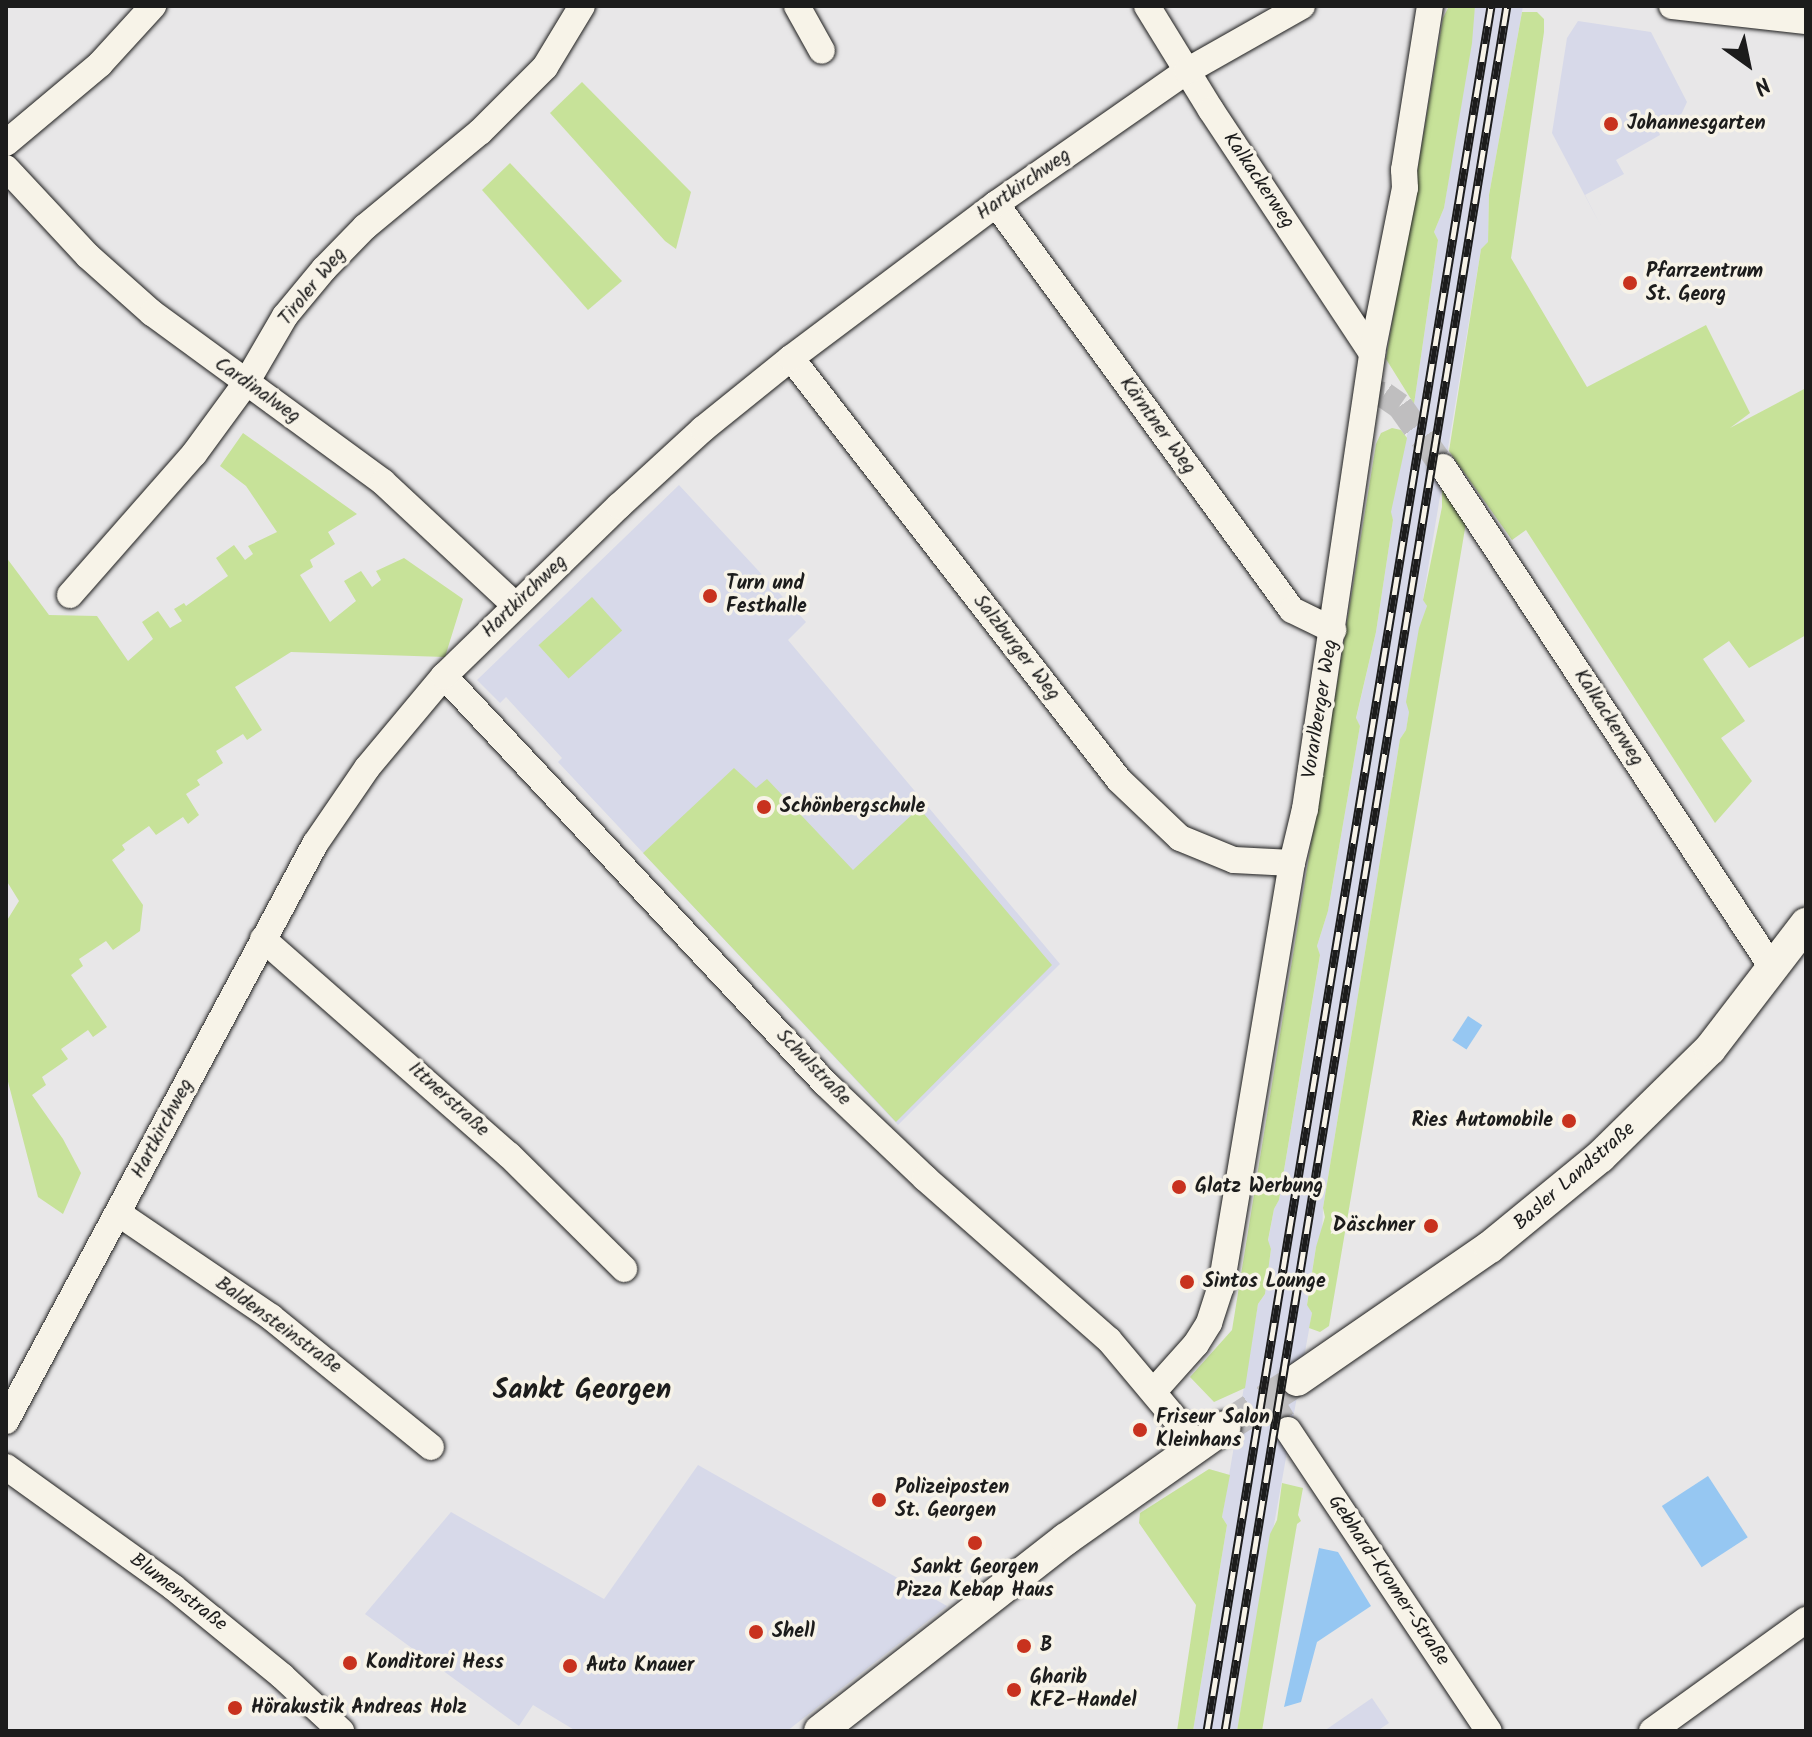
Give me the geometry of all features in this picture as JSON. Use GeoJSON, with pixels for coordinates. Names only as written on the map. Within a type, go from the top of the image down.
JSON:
{"type":"FeatureCollection","features":[{"type":"Feature","properties":{"kind":"street","name":"Tiroler Weg"},"geometry":{"type":"LineString","coordinates":[[70,595],[194,454],[246,383],[285,316],[324,269],[365,227],[480,132],[545,67],[582,6]]}},
{"type":"Feature","properties":{"kind":"street"},"geometry":{"type":"LineString","coordinates":[[797,6],[822,51]]}},
{"type":"Feature","properties":{"kind":"street","name":"Kalkackerweg"},"geometry":{"type":"LineString","coordinates":[[1147,6],[1372,353]]}},
{"type":"Feature","properties":{"kind":"street","name":"Hartkirchweg"},"geometry":{"type":"LineString","coordinates":[[6,1421],[315,844],[367,768],[444,676],[703,429],[791,358],[996,204],[1187,71],[1302,6]]}},
{"type":"Feature","properties":{"kind":"street","name":"Vorarlberger Weg"},"geometry":{"type":"LineString","coordinates":[[1154,1391],[1196,1344],[1209,1323],[1221,1287],[1292,863],[1305,809],[1372,353],[1405,188],[1404,170],[1430,6]]}},
{"type":"Feature","properties":{"kind":"street"},"geometry":{"type":"LineString","coordinates":[[1672,6],[1806,21]]}},
{"type":"Feature","properties":{"kind":"street"},"geometry":{"type":"LineString","coordinates":[[6,143],[100,64],[147,9]]}},
{"type":"Feature","properties":{"kind":"street","name":"Cardinalweg"},"geometry":{"type":"LineString","coordinates":[[6,168],[88,256],[152,313],[383,482],[515,605]]}},
{"type":"Feature","properties":{"kind":"street","name":"Kärntner Weg"},"geometry":{"type":"LineString","coordinates":[[996,204],[1292,610],[1333,630]]}},
{"type":"Feature","properties":{"kind":"street","name":"Salzburger Weg"},"geometry":{"type":"LineString","coordinates":[[791,358],[1119,780],[1180,838],[1234,860],[1292,863]]}},
{"type":"Feature","properties":{"kind":"street","name":"Kalkackerweg"},"geometry":{"type":"LineString","coordinates":[[1443,467],[1773,969]]}},
{"type":"Feature","properties":{"kind":"street","name":"Schulstraße"},"geometry":{"type":"LineString","coordinates":[[444,676],[826,1084],[925,1178],[1109,1340],[1197,1445]]}},
{"type":"Feature","properties":{"kind":"street","name":"Basler Landstraße"},"geometry":{"type":"LineString","coordinates":[[1297,1380],[1490,1247],[1549,1202],[1663,1098],[1710,1049],[1806,924]]}},
{"type":"Feature","properties":{"kind":"street","name":"Ittnerstraße"},"geometry":{"type":"LineString","coordinates":[[263,939],[498,1145],[624,1269]]}},
{"type":"Feature","properties":{"kind":"street","name":"Baldensteinstraße"},"geometry":{"type":"LineString","coordinates":[[118,1213],[271,1317],[431,1447]]}},
{"type":"Feature","properties":{"kind":"street"},"geometry":{"type":"LineString","coordinates":[[820,1731],[1066,1539],[1225,1427]]}},
{"type":"Feature","properties":{"kind":"street","name":"Gebhard-Kromer-Straße"},"geometry":{"type":"LineString","coordinates":[[1288,1430],[1489,1731]]}},
{"type":"Feature","properties":{"kind":"street","name":"Blumenstraße"},"geometry":{"type":"LineString","coordinates":[[6,1467],[185,1596],[282,1676],[341,1731]]}},
{"type":"Feature","properties":{"kind":"street"},"geometry":{"type":"LineString","coordinates":[[1652,1731],[1806,1620]]}},
{"type":"Feature","properties":{"kind":"shaded area"},"geometry":{"type":"Polygon","coordinates":[[[1475,6],[1523,6],[1489,195],[1488,243],[1481,249],[1423,599],[1427,606],[1406,730],[1400,739],[1323,1208],[1322,1237],[1316,1247],[1307,1304],[1312,1313],[1237,1731],[1193,1731],[1227,1525],[1222,1517],[1258,1304],[1265,1294],[1271,1249],[1268,1241],[1274,1209],[1279,1200],[1320,956],[1317,946],[1328,911],[1360,726],[1356,719],[1376,632],[1393,520],[1390,512],[1414,404],[1438,240],[1434,232],[1444,208],[1475,6]]]}},
{"type":"Feature","properties":{"kind":"shaded area","name":"Johannesgarten"},"geometry":{"type":"Polygon","coordinates":[[[1578,21],[1651,32],[1687,102],[1680,117],[1658,130],[1660,135],[1616,160],[1624,174],[1585,195],[1602,228],[1552,133],[1567,38],[1578,21]]]}},
{"type":"Feature","properties":{"kind":"shaded area","name":"Schönbergschule"},"geometry":{"type":"Polygon","coordinates":[[[679,485],[806,622],[788,640],[1060,964],[898,1125],[558,762],[562,758],[506,697],[500,703],[477,680],[679,485]]]}},
{"type":"Feature","properties":{"kind":"shaded area"},"geometry":{"type":"Polygon","coordinates":[[[698,1465],[947,1606],[787,1731],[576,1731],[533,1705],[519,1726],[365,1614],[451,1512],[604,1599],[698,1465]]]}},
{"type":"Feature","properties":{"kind":"shaded area"},"geometry":{"type":"Polygon","coordinates":[[[1372,1698],[1389,1723],[1377,1731],[1324,1731],[1372,1698]]]}},
{"type":"Feature","properties":{"kind":"green space"},"geometry":{"type":"Polygon","coordinates":[[[1449,6],[1475,6],[1472,43],[1444,208],[1434,232],[1438,240],[1414,404],[1386,359],[1443,18],[1449,6]]]}},
{"type":"Feature","properties":{"kind":"green space"},"geometry":{"type":"Polygon","coordinates":[[[1522,12],[1537,12],[1544,19],[1544,32],[1511,258],[1587,387],[1706,325],[1750,413],[1730,428],[1806,388],[1806,635],[1749,668],[1729,641],[1703,659],[1745,721],[1721,738],[1752,781],[1715,823],[1526,530],[1512,540],[1449,451],[1481,249],[1488,242],[1489,195],[1522,12]]]}},
{"type":"Feature","properties":{"kind":"green space"},"geometry":{"type":"Polygon","coordinates":[[[582,82],[691,192],[676,249],[665,241],[550,113],[582,82]]]}},
{"type":"Feature","properties":{"kind":"green space"},"geometry":{"type":"Polygon","coordinates":[[[510,163],[622,281],[588,310],[482,190],[510,163]]]}},
{"type":"Feature","properties":{"kind":"green space"},"geometry":{"type":"Polygon","coordinates":[[[1392,428],[1401,430],[1407,438],[1391,512],[1393,520],[1376,632],[1356,718],[1360,726],[1328,911],[1317,946],[1320,955],[1279,1200],[1274,1209],[1268,1240],[1271,1249],[1265,1294],[1258,1304],[1245,1388],[1214,1402],[1190,1377],[1232,1330],[1376,444],[1381,433],[1392,428]]]}},
{"type":"Feature","properties":{"kind":"green space"},"geometry":{"type":"Polygon","coordinates":[[[243,433],[357,514],[328,532],[335,544],[310,560],[313,567],[300,575],[330,622],[356,601],[344,581],[361,571],[372,587],[381,580],[376,571],[404,558],[463,599],[445,657],[291,652],[235,687],[262,730],[247,740],[243,734],[216,751],[223,763],[197,780],[200,785],[186,794],[199,815],[188,824],[183,817],[156,835],[149,826],[122,845],[125,850],[112,860],[143,905],[140,931],[113,950],[106,941],[79,959],[83,966],[71,975],[107,1027],[93,1037],[88,1030],[61,1049],[68,1059],[42,1077],[46,1085],[32,1095],[63,1139],[81,1173],[63,1214],[38,1197],[6,1074],[6,922],[19,901],[6,880],[6,557],[49,615],[97,616],[128,661],[153,639],[142,622],[158,611],[170,628],[182,621],[174,609],[184,603],[186,606],[228,576],[216,558],[234,545],[245,560],[253,554],[248,546],[277,532],[246,486],[220,466],[243,433]]]}},
{"type":"Feature","properties":{"kind":"green space"},"geometry":{"type":"Polygon","coordinates":[[[1442,488],[1466,523],[1329,1326],[1320,1332],[1309,1328],[1312,1313],[1307,1305],[1316,1247],[1325,1217],[1323,1208],[1400,739],[1406,730],[1409,712],[1406,702],[1419,628],[1427,606],[1423,600],[1442,507],[1442,488]]]}},
{"type":"Feature","properties":{"kind":"green space"},"geometry":{"type":"Polygon","coordinates":[[[592,597],[622,630],[569,679],[538,645],[592,597]]]}},
{"type":"Feature","properties":{"kind":"green space"},"geometry":{"type":"Polygon","coordinates":[[[734,768],[756,788],[767,779],[853,870],[919,808],[1052,965],[896,1122],[643,853],[734,768]]]}},
{"type":"Feature","properties":{"kind":"green space"},"geometry":{"type":"Polygon","coordinates":[[[1209,1469],[1230,1475],[1222,1517],[1227,1525],[1193,1731],[1177,1731],[1196,1605],[1139,1523],[1140,1513],[1209,1469]]]}},
{"type":"Feature","properties":{"kind":"green space"},"geometry":{"type":"Polygon","coordinates":[[[1282,1483],[1303,1488],[1298,1515],[1301,1521],[1297,1524],[1262,1731],[1237,1731],[1270,1534],[1277,1520],[1282,1483]]]}},
{"type":"Feature","properties":{"kind":"water"},"geometry":{"type":"Polygon","coordinates":[[[1468,1016],[1482,1025],[1466,1050],[1452,1040],[1468,1016]]]}},
{"type":"Feature","properties":{"kind":"water"},"geometry":{"type":"Polygon","coordinates":[[[1708,1476],[1748,1537],[1702,1567],[1662,1506],[1708,1476]]]}},
{"type":"Feature","properties":{"kind":"water"},"geometry":{"type":"Polygon","coordinates":[[[1319,1548],[1338,1552],[1371,1606],[1317,1642],[1301,1702],[1284,1707],[1319,1548]]]}},
{"type":"Feature","properties":{"kind":"tunnel"},"geometry":{"type":"LineString","coordinates":[[1366,393],[1384,395],[1400,406],[1443,467]]}},
{"type":"Feature","properties":{"kind":"tunnel"},"geometry":{"type":"LineString","coordinates":[[1225,1427],[1297,1380]]}},
{"type":"Feature","properties":{"kind":"tunnel"},"geometry":{"type":"LineString","coordinates":[[1269,1398],[1288,1430]]}},
{"type":"Feature","properties":{"kind":"railway"},"geometry":{"type":"LineString","coordinates":[[1207,1731],[1491,6]]}},
{"type":"Feature","properties":{"kind":"railway"},"geometry":{"type":"LineString","coordinates":[[1225,1731],[1507,6]]}},
{"type":"Feature","properties":{"kind":"place","name":"Johannesgarten"},"geometry":{"type":"Point","coordinates":[1611,124]}},
{"type":"Feature","properties":{"kind":"place","name":"Pfarrzentrum St. Georg"},"geometry":{"type":"Point","coordinates":[1630,283]}},
{"type":"Feature","properties":{"kind":"place","name":"Turn und Festhalle"},"geometry":{"type":"Point","coordinates":[710,596]}},
{"type":"Feature","properties":{"kind":"place","name":"Schönbergschule"},"geometry":{"type":"Point","coordinates":[764,807]}},
{"type":"Feature","properties":{"kind":"place","name":"Ries Automobile"},"geometry":{"type":"Point","coordinates":[1569,1121]}},
{"type":"Feature","properties":{"kind":"place","name":"Glatz Werbung"},"geometry":{"type":"Point","coordinates":[1179,1187]}},
{"type":"Feature","properties":{"kind":"place","name":"Däschner"},"geometry":{"type":"Point","coordinates":[1431,1226]}},
{"type":"Feature","properties":{"kind":"place","name":"Sintos Lounge"},"geometry":{"type":"Point","coordinates":[1187,1282]}},
{"type":"Feature","properties":{"kind":"place","name":"Friseur Salon Kleinhans"},"geometry":{"type":"Point","coordinates":[1140,1430]}},
{"type":"Feature","properties":{"kind":"place","name":"Polizeiposten St. Georgen"},"geometry":{"type":"Point","coordinates":[879,1500]}},
{"type":"Feature","properties":{"kind":"place","name":"Sankt Georgen Pizza Kebap Haus"},"geometry":{"type":"Point","coordinates":[975,1543]}},
{"type":"Feature","properties":{"kind":"place","name":"Shell"},"geometry":{"type":"Point","coordinates":[756,1632]}},
{"type":"Feature","properties":{"kind":"place","name":"B"},"geometry":{"type":"Point","coordinates":[1024,1646]}},
{"type":"Feature","properties":{"kind":"place","name":"Konditorei Hess"},"geometry":{"type":"Point","coordinates":[350,1663]}},
{"type":"Feature","properties":{"kind":"place","name":"Auto Knauer"},"geometry":{"type":"Point","coordinates":[570,1666]}},
{"type":"Feature","properties":{"kind":"place","name":"Gharib KFZ-Handel"},"geometry":{"type":"Point","coordinates":[1014,1690]}},
{"type":"Feature","properties":{"kind":"place","name":"Hörakustik Andreas Holz"},"geometry":{"type":"Point","coordinates":[235,1708]}},
{"type":"Feature","properties":{"kind":"district","name":"Sankt Georgen"},"geometry":{"type":"Point","coordinates":[582,1391]}}]}
